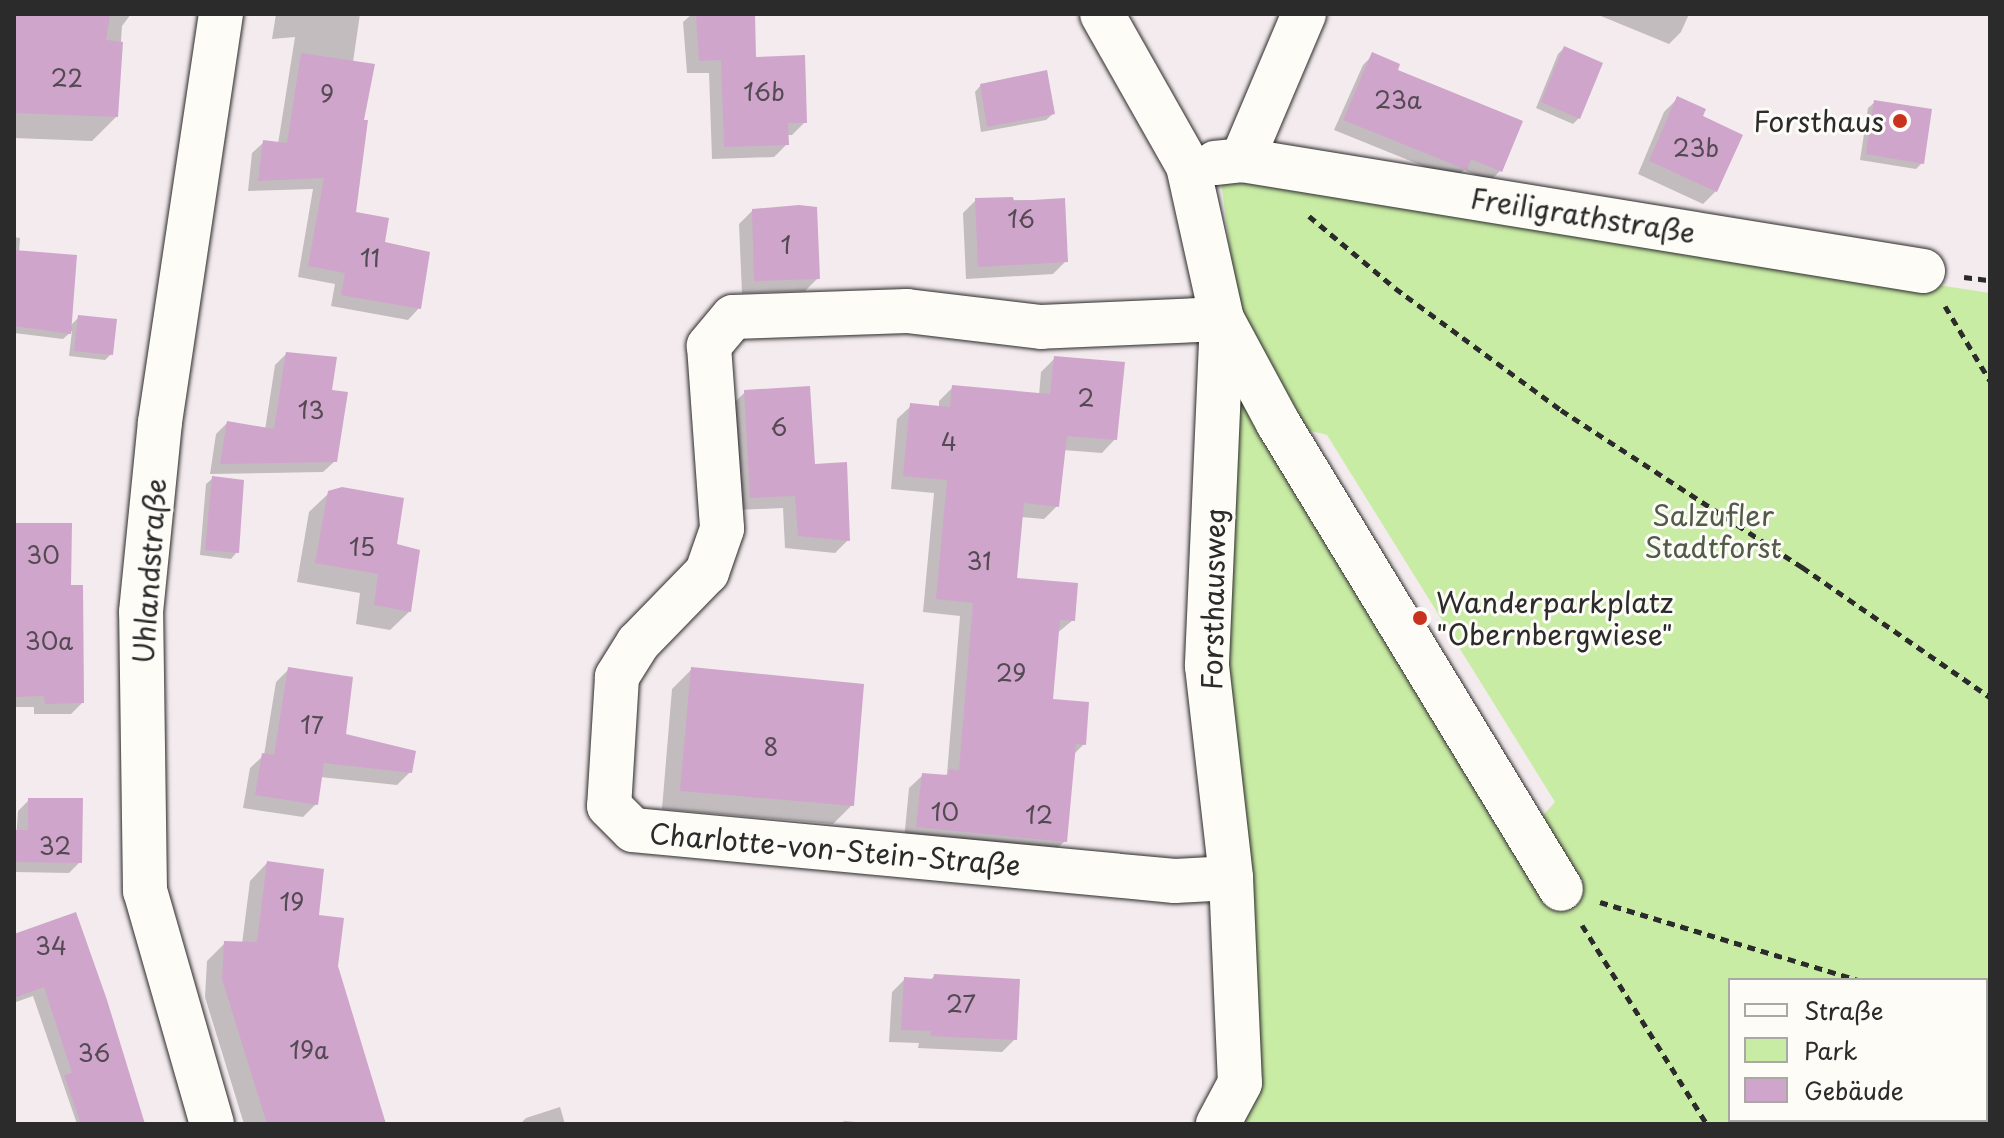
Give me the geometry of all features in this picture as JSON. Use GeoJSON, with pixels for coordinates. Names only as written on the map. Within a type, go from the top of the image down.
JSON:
{"type":"FeatureCollection","features":[{"type":"Feature","properties":{"kind":"street","name":"Uhlandstraße"},"geometry":{"type":"LineString","coordinates":[[212,1124],[145,891],[141,612],[160,422],[221,14]]}},
{"type":"Feature","properties":{"kind":"street","name":"Forsthausweg"},"geometry":{"type":"LineString","coordinates":[[1102,14],[1188,166],[1222,319],[1207,666],[1231,878],[1240,1083],[1218,1124]]}},
{"type":"Feature","properties":{"kind":"street"},"geometry":{"type":"LineString","coordinates":[[1242,160],[1304,14]]}},
{"type":"Feature","properties":{"kind":"street","name":"Freiligrathstraße"},"geometry":{"type":"LineString","coordinates":[[1188,166],[1242,160],[1923,271]]}},
{"type":"Feature","properties":{"kind":"street","name":"Charlotte-von-Stein-Straße"},"geometry":{"type":"LineString","coordinates":[[1222,319],[1041,327],[907,311],[733,317],[709,346],[722,529],[707,572],[638,643],[617,677],[609,806],[633,830],[1175,881],[1231,878]]}},
{"type":"Feature","properties":{"kind":"street"},"geometry":{"type":"LineString","coordinates":[[1222,319],[1278,423],[1561,889]]}},
{"type":"Feature","properties":{"kind":"path"},"geometry":{"type":"LineString","coordinates":[[1301,209],[1395,288],[1561,410],[1802,567],[1990,697]]}},
{"type":"Feature","properties":{"kind":"path"},"geometry":{"type":"LineString","coordinates":[[1923,271],[1990,381]]}},
{"type":"Feature","properties":{"kind":"path"},"geometry":{"type":"LineString","coordinates":[[1561,889],[1852,978]]}},
{"type":"Feature","properties":{"kind":"path"},"geometry":{"type":"LineString","coordinates":[[1561,889],[1707,1124]]}},
{"type":"Feature","properties":{"kind":"green space","name":"Salzufler Stadtforst"},"geometry":{"type":"Polygon","coordinates":[[[1220,174],[1990,293],[1990,1124],[1230,1124],[1228,668],[1238,311],[1220,174]],[[1280,423],[1529,831],[1555,802],[1327,435],[1280,423]]]}},
{"type":"Feature","properties":{"kind":"building"},"geometry":{"type":"Polygon","coordinates":[[[14,14],[110,14],[106,40],[123,42],[118,117],[14,113],[14,14]]]}},
{"type":"Feature","properties":{"kind":"building"},"geometry":{"type":"Polygon","coordinates":[[[696,14],[755,14],[756,57],[805,55],[807,123],[788,123],[789,145],[724,147],[721,60],[699,61],[696,14]]]}},
{"type":"Feature","properties":{"kind":"building"},"geometry":{"type":"Polygon","coordinates":[[[1564,46],[1603,63],[1580,119],[1541,102],[1564,46]]]}},
{"type":"Feature","properties":{"kind":"building"},"geometry":{"type":"Polygon","coordinates":[[[1372,52],[1400,64],[1398,70],[1523,121],[1502,172],[1471,159],[1467,170],[1343,120],[1372,52]]]}},
{"type":"Feature","properties":{"kind":"building"},"geometry":{"type":"Polygon","coordinates":[[[301,53],[375,64],[364,120],[368,120],[356,212],[389,218],[385,242],[430,252],[421,309],[341,295],[345,273],[308,266],[324,178],[258,181],[263,140],[287,143],[301,53]]]}},
{"type":"Feature","properties":{"kind":"building"},"geometry":{"type":"Polygon","coordinates":[[[1047,70],[1055,114],[987,127],[980,84],[1047,70]]]}},
{"type":"Feature","properties":{"kind":"building"},"geometry":{"type":"Polygon","coordinates":[[[1677,96],[1706,109],[1703,116],[1743,135],[1717,192],[1649,161],[1677,96]]]}},
{"type":"Feature","properties":{"kind":"building","name":"Forsthaus"},"geometry":{"type":"Polygon","coordinates":[[[1874,100],[1932,109],[1924,164],[1866,154],[1874,100]]]}},
{"type":"Feature","properties":{"kind":"building"},"geometry":{"type":"Polygon","coordinates":[[[1013,197],[1014,201],[1065,198],[1068,262],[978,267],[975,198],[1013,197]]]}},
{"type":"Feature","properties":{"kind":"building"},"geometry":{"type":"Polygon","coordinates":[[[799,205],[817,207],[820,279],[754,281],[752,209],[799,205]]]}},
{"type":"Feature","properties":{"kind":"building"},"geometry":{"type":"Polygon","coordinates":[[[14,250],[77,255],[71,334],[14,326],[14,250]]]}},
{"type":"Feature","properties":{"kind":"building"},"geometry":{"type":"Polygon","coordinates":[[[78,315],[117,319],[113,355],[74,351],[78,315]]]}},
{"type":"Feature","properties":{"kind":"building"},"geometry":{"type":"Polygon","coordinates":[[[286,352],[337,357],[332,390],[348,392],[337,462],[220,464],[227,421],[274,429],[286,352]]]}},
{"type":"Feature","properties":{"kind":"building"},"geometry":{"type":"Polygon","coordinates":[[[1054,356],[1125,362],[1117,440],[1067,436],[1059,507],[1024,503],[1017,578],[1078,583],[1075,621],[1060,620],[1053,699],[1089,702],[1086,745],[1076,744],[1067,842],[916,827],[922,773],[948,775],[949,769],[959,770],[973,603],[936,599],[947,480],[903,476],[910,403],[950,407],[952,385],[1050,394],[1054,356]]]}},
{"type":"Feature","properties":{"kind":"building"},"geometry":{"type":"Polygon","coordinates":[[[810,386],[815,464],[847,462],[850,541],[798,536],[795,496],[750,498],[744,390],[810,386]]]}},
{"type":"Feature","properties":{"kind":"building"},"geometry":{"type":"Polygon","coordinates":[[[212,476],[244,480],[239,553],[205,550],[212,476]]]}},
{"type":"Feature","properties":{"kind":"building"},"geometry":{"type":"Polygon","coordinates":[[[342,487],[404,498],[397,544],[420,550],[411,612],[374,605],[378,574],[315,563],[328,491],[342,487]]]}},
{"type":"Feature","properties":{"kind":"building"},"geometry":{"type":"Polygon","coordinates":[[[14,523],[72,523],[71,585],[83,585],[84,703],[45,704],[44,696],[14,697],[14,523]]]}},
{"type":"Feature","properties":{"kind":"building"},"geometry":{"type":"Polygon","coordinates":[[[288,667],[353,677],[346,734],[416,751],[412,773],[324,763],[318,805],[255,795],[262,753],[274,755],[288,667]]]}},
{"type":"Feature","properties":{"kind":"building"},"geometry":{"type":"Polygon","coordinates":[[[691,667],[864,684],[854,806],[680,791],[691,667]]]}},
{"type":"Feature","properties":{"kind":"building"},"geometry":{"type":"Polygon","coordinates":[[[28,798],[83,798],[82,863],[14,862],[14,830],[28,830],[28,798]]]}},
{"type":"Feature","properties":{"kind":"building"},"geometry":{"type":"Polygon","coordinates":[[[267,861],[324,869],[319,915],[344,918],[338,966],[386,1124],[267,1124],[222,979],[224,941],[257,942],[267,861]]]}},
{"type":"Feature","properties":{"kind":"building"},"geometry":{"type":"Polygon","coordinates":[[[76,912],[145,1124],[81,1124],[64,1075],[72,1073],[44,987],[14,998],[14,934],[76,912]]]}},
{"type":"Feature","properties":{"kind":"building"},"geometry":{"type":"Polygon","coordinates":[[[934,974],[1020,979],[1017,1040],[930,1036],[931,1031],[901,1030],[904,977],[933,979],[934,974]]]}},
{"type":"Feature","properties":{"kind":"place","name":"Forsthaus"},"geometry":{"type":"Point","coordinates":[1900,121]}},
{"type":"Feature","properties":{"kind":"place","name":"Wanderparkplatz \"Obernbergwiese\""},"geometry":{"type":"Point","coordinates":[1420,618]}}]}
